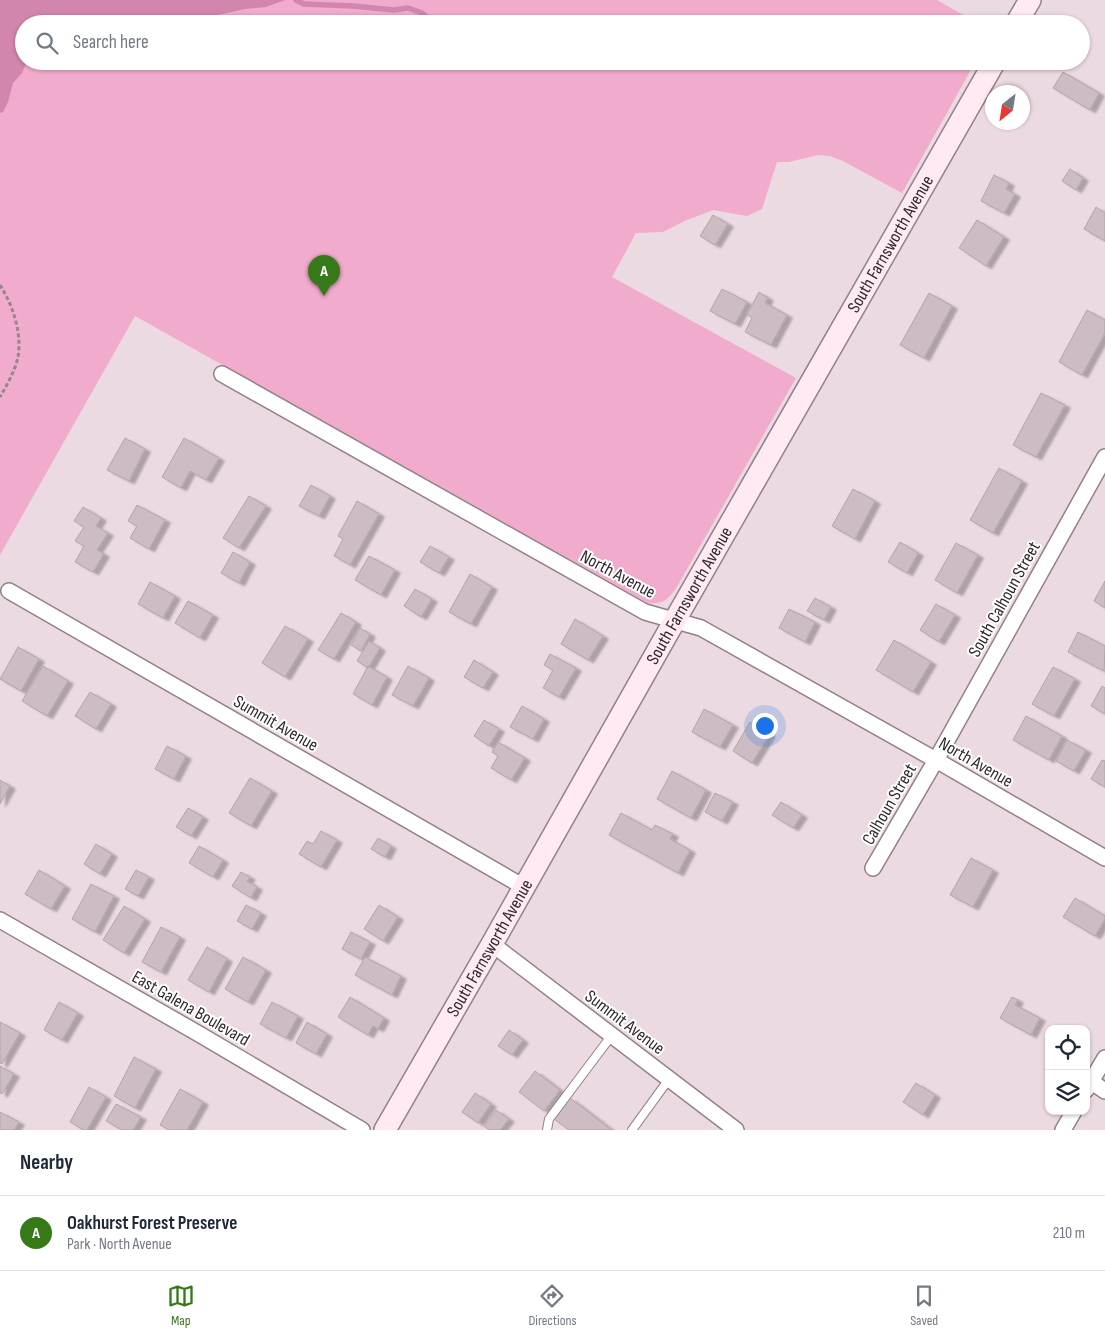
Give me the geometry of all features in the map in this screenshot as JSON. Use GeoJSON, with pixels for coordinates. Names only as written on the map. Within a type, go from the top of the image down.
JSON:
{"type":"FeatureCollection","features":[{"type":"Feature","properties":{"kind":"street"},"geometry":{"type":"LineString","coordinates":[[1021,15],[1030,0]]}},
{"type":"Feature","properties":{"kind":"street","name":"South Farnsworth Avenue"},"geometry":{"type":"LineString","coordinates":[[385,1130],[674,620],[990,70]]}},
{"type":"Feature","properties":{"kind":"street","name":"North Avenue"},"geometry":{"type":"LineString","coordinates":[[222,374],[645,612],[701,628],[936,760],[1105,858]]}},
{"type":"Feature","properties":{"kind":"street","name":"South Calhoun Street"},"geometry":{"type":"LineString","coordinates":[[936,760],[1105,457]]}},
{"type":"Feature","properties":{"kind":"street","name":"Summit Avenue"},"geometry":{"type":"LineString","coordinates":[[9,591],[524,887]]}},
{"type":"Feature","properties":{"kind":"street","name":"Calhoun Street"},"geometry":{"type":"LineString","coordinates":[[873,868],[936,760]]}},
{"type":"Feature","properties":{"kind":"street","name":"East Galena Boulevard"},"geometry":{"type":"LineString","coordinates":[[0,920],[362,1130]]}},
{"type":"Feature","properties":{"kind":"street","name":"Summit Avenue"},"geometry":{"type":"LineString","coordinates":[[492,944],[736,1130]]}},
{"type":"Feature","properties":{"kind":"street"},"geometry":{"type":"LineString","coordinates":[[1090,1084],[1105,1058]]}},
{"type":"Feature","properties":{"kind":"street"},"geometry":{"type":"LineString","coordinates":[[1090,1086],[1105,1091]]}},
{"type":"Feature","properties":{"kind":"street"},"geometry":{"type":"LineString","coordinates":[[1063,1130],[1072,1115]]}},
{"type":"Feature","properties":{"kind":"lane"},"geometry":{"type":"LineString","coordinates":[[547,1130],[549,1118],[612,1036]]}},
{"type":"Feature","properties":{"kind":"lane"},"geometry":{"type":"LineString","coordinates":[[632,1130],[669,1079]]}},
{"type":"Feature","properties":{"kind":"path"},"geometry":{"type":"LineString","coordinates":[[0,285],[8,298],[19,335],[18,358],[9,382],[0,397]]}},
{"type":"Feature","properties":{"kind":"shaded area"},"geometry":{"type":"Polygon","coordinates":[[[0,0],[937,0],[963,15],[15,15],[15,70],[971,70],[902,193],[843,161],[830,156],[818,155],[789,162],[777,162],[762,209],[747,216],[713,210],[663,232],[636,233],[612,277],[796,378],[675,590],[664,601],[648,603],[135,316],[0,555],[0,0]]]}},
{"type":"Feature","properties":{"kind":"shaded area"},"geometry":{"type":"Polygon","coordinates":[[[0,0],[285,0],[266,7],[218,15],[15,15],[15,70],[23,70],[13,83],[8,102],[3,112],[0,113],[0,0]]]}},
{"type":"Feature","properties":{"kind":"building"},"geometry":{"type":"Polygon","coordinates":[[[1063,72],[1099,93],[1090,110],[1053,88],[1063,72]]]}},
{"type":"Feature","properties":{"kind":"building"},"geometry":{"type":"Polygon","coordinates":[[[1070,169],[1083,178],[1076,190],[1062,181],[1070,169]]]}},
{"type":"Feature","properties":{"kind":"building"},"geometry":{"type":"Polygon","coordinates":[[[994,175],[1009,183],[1006,189],[1015,194],[1004,213],[981,201],[994,175]]]}},
{"type":"Feature","properties":{"kind":"building"},"geometry":{"type":"Polygon","coordinates":[[[1096,207],[1105,213],[1105,241],[1084,229],[1096,207]]]}},
{"type":"Feature","properties":{"kind":"building"},"geometry":{"type":"Polygon","coordinates":[[[713,215],[728,224],[715,245],[700,236],[713,215]]]}},
{"type":"Feature","properties":{"kind":"building"},"geometry":{"type":"Polygon","coordinates":[[[977,220],[1004,237],[986,266],[959,248],[977,220]]]}},
{"type":"Feature","properties":{"kind":"building"},"geometry":{"type":"Polygon","coordinates":[[[722,289],[747,302],[735,324],[710,311],[722,289]]]}},
{"type":"Feature","properties":{"kind":"building"},"geometry":{"type":"Polygon","coordinates":[[[759,292],[768,298],[765,303],[787,315],[771,345],[745,332],[752,318],[747,314],[759,292]]]}},
{"type":"Feature","properties":{"kind":"building"},"geometry":{"type":"Polygon","coordinates":[[[929,293],[952,306],[924,358],[900,345],[929,293]]]}},
{"type":"Feature","properties":{"kind":"building"},"geometry":{"type":"Polygon","coordinates":[[[1087,310],[1105,320],[1105,333],[1082,375],[1059,362],[1087,310]]]}},
{"type":"Feature","properties":{"kind":"building"},"geometry":{"type":"Polygon","coordinates":[[[1041,393],[1065,405],[1036,457],[1013,445],[1041,393]]]}},
{"type":"Feature","properties":{"kind":"building"},"geometry":{"type":"Polygon","coordinates":[[[125,438],[145,449],[129,481],[107,470],[125,438]]]}},
{"type":"Feature","properties":{"kind":"building"},"geometry":{"type":"Polygon","coordinates":[[[184,438],[219,458],[206,480],[190,471],[181,488],[162,477],[184,438]]]}},
{"type":"Feature","properties":{"kind":"building"},"geometry":{"type":"Polygon","coordinates":[[[999,468],[1022,481],[993,533],[970,520],[999,468]]]}},
{"type":"Feature","properties":{"kind":"building"},"geometry":{"type":"Polygon","coordinates":[[[311,485],[330,496],[319,516],[299,506],[311,485]]]}},
{"type":"Feature","properties":{"kind":"building"},"geometry":{"type":"Polygon","coordinates":[[[853,489],[875,501],[855,539],[832,526],[853,489]]]}},
{"type":"Feature","properties":{"kind":"building"},"geometry":{"type":"Polygon","coordinates":[[[249,496],[266,506],[239,548],[223,538],[249,496]]]}},
{"type":"Feature","properties":{"kind":"building"},"geometry":{"type":"Polygon","coordinates":[[[357,501],[379,514],[350,565],[334,556],[343,539],[338,536],[357,501]]]}},
{"type":"Feature","properties":{"kind":"building"},"geometry":{"type":"Polygon","coordinates":[[[137,505],[165,520],[149,549],[130,538],[137,526],[128,521],[137,505]]]}},
{"type":"Feature","properties":{"kind":"building"},"geometry":{"type":"Polygon","coordinates":[[[83,507],[101,518],[96,526],[108,533],[97,550],[104,554],[93,572],[75,562],[84,546],[75,541],[84,527],[74,521],[83,507]]]}},
{"type":"Feature","properties":{"kind":"building"},"geometry":{"type":"Polygon","coordinates":[[[900,542],[918,553],[907,573],[888,562],[900,542]]]}},
{"type":"Feature","properties":{"kind":"building"},"geometry":{"type":"Polygon","coordinates":[[[956,543],[978,555],[957,593],[935,580],[956,543]]]}},
{"type":"Feature","properties":{"kind":"building"},"geometry":{"type":"Polygon","coordinates":[[[430,546],[449,557],[439,573],[420,562],[430,546]]]}},
{"type":"Feature","properties":{"kind":"building"},"geometry":{"type":"Polygon","coordinates":[[[233,552],[250,562],[239,583],[221,573],[233,552]]]}},
{"type":"Feature","properties":{"kind":"building"},"geometry":{"type":"Polygon","coordinates":[[[369,556],[395,570],[381,595],[355,580],[369,556]]]}},
{"type":"Feature","properties":{"kind":"building"},"geometry":{"type":"Polygon","coordinates":[[[470,574],[492,587],[471,624],[449,612],[470,574]]]}},
{"type":"Feature","properties":{"kind":"building"},"geometry":{"type":"Polygon","coordinates":[[[1105,581],[1105,608],[1094,601],[1105,581]]]}},
{"type":"Feature","properties":{"kind":"building"},"geometry":{"type":"Polygon","coordinates":[[[150,582],[175,596],[163,618],[138,604],[150,582]]]}},
{"type":"Feature","properties":{"kind":"building"},"geometry":{"type":"Polygon","coordinates":[[[415,589],[432,599],[421,617],[404,606],[415,589]]]}},
{"type":"Feature","properties":{"kind":"building"},"geometry":{"type":"Polygon","coordinates":[[[815,598],[831,607],[824,620],[807,611],[815,598]]]}},
{"type":"Feature","properties":{"kind":"building"},"geometry":{"type":"Polygon","coordinates":[[[188,601],[213,615],[200,638],[175,623],[188,601]]]}},
{"type":"Feature","properties":{"kind":"building"},"geometry":{"type":"Polygon","coordinates":[[[936,604],[955,615],[939,642],[920,630],[936,604]]]}},
{"type":"Feature","properties":{"kind":"building"},"geometry":{"type":"Polygon","coordinates":[[[789,609],[815,622],[805,642],[779,628],[789,609]]]}},
{"type":"Feature","properties":{"kind":"building"},"geometry":{"type":"Polygon","coordinates":[[[341,613],[356,622],[334,659],[318,650],[341,613]]]}},
{"type":"Feature","properties":{"kind":"building"},"geometry":{"type":"Polygon","coordinates":[[[575,619],[603,636],[588,660],[561,644],[575,619]]]}},
{"type":"Feature","properties":{"kind":"building"},"geometry":{"type":"Polygon","coordinates":[[[285,626],[308,639],[285,677],[262,663],[285,626]]]}},
{"type":"Feature","properties":{"kind":"building"},"geometry":{"type":"Polygon","coordinates":[[[360,628],[370,634],[361,651],[351,645],[360,628]]]}},
{"type":"Feature","properties":{"kind":"building"},"geometry":{"type":"Polygon","coordinates":[[[1078,632],[1105,646],[1104,671],[1068,652],[1078,632]]]}},
{"type":"Feature","properties":{"kind":"building"},"geometry":{"type":"Polygon","coordinates":[[[894,640],[931,662],[913,692],[876,670],[894,640]]]}},
{"type":"Feature","properties":{"kind":"building"},"geometry":{"type":"Polygon","coordinates":[[[369,641],[380,648],[368,668],[357,661],[369,641]]]}},
{"type":"Feature","properties":{"kind":"building"},"geometry":{"type":"Polygon","coordinates":[[[18,647],[39,659],[21,691],[0,679],[18,647]]]}},
{"type":"Feature","properties":{"kind":"building"},"geometry":{"type":"Polygon","coordinates":[[[550,654],[576,668],[559,697],[543,688],[553,670],[544,665],[550,654]]]}},
{"type":"Feature","properties":{"kind":"building"},"geometry":{"type":"Polygon","coordinates":[[[474,660],[493,672],[483,688],[464,677],[474,660]]]}},
{"type":"Feature","properties":{"kind":"building"},"geometry":{"type":"Polygon","coordinates":[[[43,666],[68,681],[47,716],[22,701],[43,666]]]}},
{"type":"Feature","properties":{"kind":"building"},"geometry":{"type":"Polygon","coordinates":[[[368,666],[387,677],[372,705],[353,694],[368,666]]]}},
{"type":"Feature","properties":{"kind":"building"},"geometry":{"type":"Polygon","coordinates":[[[408,666],[429,678],[413,706],[392,695],[408,666]]]}},
{"type":"Feature","properties":{"kind":"building"},"geometry":{"type":"Polygon","coordinates":[[[1053,667],[1075,679],[1054,716],[1032,704],[1053,667]]]}},
{"type":"Feature","properties":{"kind":"building"},"geometry":{"type":"Polygon","coordinates":[[[1102,686],[1105,688],[1105,714],[1091,706],[1102,686]]]}},
{"type":"Feature","properties":{"kind":"building"},"geometry":{"type":"Polygon","coordinates":[[[90,692],[111,704],[96,729],[75,716],[90,692]]]}},
{"type":"Feature","properties":{"kind":"building"},"geometry":{"type":"Polygon","coordinates":[[[522,706],[544,719],[533,739],[510,727],[522,706]]]}},
{"type":"Feature","properties":{"kind":"building"},"geometry":{"type":"Polygon","coordinates":[[[704,709],[733,725],[720,747],[692,732],[704,709]]]}},
{"type":"Feature","properties":{"kind":"building"},"geometry":{"type":"Polygon","coordinates":[[[1026,716],[1062,736],[1049,760],[1013,740],[1026,716]]]}},
{"type":"Feature","properties":{"kind":"building"},"geometry":{"type":"Polygon","coordinates":[[[484,720],[499,729],[489,746],[474,736],[484,720]]]}},
{"type":"Feature","properties":{"kind":"building"},"geometry":{"type":"Polygon","coordinates":[[[750,722],[770,734],[752,763],[733,751],[750,722]]]}},
{"type":"Feature","properties":{"kind":"building"},"geometry":{"type":"Polygon","coordinates":[[[1067,740],[1086,750],[1074,771],[1056,761],[1067,740]]]}},
{"type":"Feature","properties":{"kind":"building"},"geometry":{"type":"Polygon","coordinates":[[[498,742],[525,758],[511,780],[491,768],[498,756],[492,752],[498,742]]]}},
{"type":"Feature","properties":{"kind":"building"},"geometry":{"type":"Polygon","coordinates":[[[167,746],[186,756],[174,779],[155,769],[167,746]]]}},
{"type":"Feature","properties":{"kind":"building"},"geometry":{"type":"Polygon","coordinates":[[[1102,760],[1105,761],[1105,787],[1091,779],[1102,760]]]}},
{"type":"Feature","properties":{"kind":"building"},"geometry":{"type":"Polygon","coordinates":[[[672,771],[706,790],[691,818],[657,799],[672,771]]]}},
{"type":"Feature","properties":{"kind":"building"},"geometry":{"type":"Polygon","coordinates":[[[250,778],[272,791],[251,826],[229,813],[250,778]]]}},
{"type":"Feature","properties":{"kind":"building"},"geometry":{"type":"Polygon","coordinates":[[[0,780],[10,786],[0,804],[0,780]]]}},
{"type":"Feature","properties":{"kind":"building"},"geometry":{"type":"Polygon","coordinates":[[[715,793],[733,802],[722,821],[705,812],[715,793]]]}},
{"type":"Feature","properties":{"kind":"building"},"geometry":{"type":"Polygon","coordinates":[[[781,802],[802,815],[793,828],[772,815],[781,802]]]}},
{"type":"Feature","properties":{"kind":"building"},"geometry":{"type":"Polygon","coordinates":[[[188,808],[203,817],[191,836],[176,827],[188,808]]]}},
{"type":"Feature","properties":{"kind":"building"},"geometry":{"type":"Polygon","coordinates":[[[621,813],[652,830],[655,825],[673,834],[670,839],[690,850],[678,873],[609,835],[621,813]]]}},
{"type":"Feature","properties":{"kind":"building"},"geometry":{"type":"Polygon","coordinates":[[[321,831],[337,840],[321,867],[299,854],[307,841],[313,844],[321,831]]]}},
{"type":"Feature","properties":{"kind":"building"},"geometry":{"type":"Polygon","coordinates":[[[378,838],[391,846],[385,857],[371,849],[378,838]]]}},
{"type":"Feature","properties":{"kind":"building"},"geometry":{"type":"Polygon","coordinates":[[[96,844],[112,854],[100,874],[84,864],[96,844]]]}},
{"type":"Feature","properties":{"kind":"building"},"geometry":{"type":"Polygon","coordinates":[[[199,846],[223,860],[213,877],[189,863],[199,846]]]}},
{"type":"Feature","properties":{"kind":"building"},"geometry":{"type":"Polygon","coordinates":[[[971,858],[993,870],[973,907],[950,895],[971,858]]]}},
{"type":"Feature","properties":{"kind":"building"},"geometry":{"type":"Polygon","coordinates":[[[39,870],[65,886],[51,909],[25,894],[39,870]]]}},
{"type":"Feature","properties":{"kind":"building"},"geometry":{"type":"Polygon","coordinates":[[[136,870],[149,877],[138,896],[125,889],[136,870]]]}},
{"type":"Feature","properties":{"kind":"building"},"geometry":{"type":"Polygon","coordinates":[[[241,872],[250,877],[247,881],[257,887],[251,898],[232,886],[241,872]]]}},
{"type":"Feature","properties":{"kind":"building"},"geometry":{"type":"Polygon","coordinates":[[[91,884],[114,896],[95,932],[72,919],[91,884]]]}},
{"type":"Feature","properties":{"kind":"building"},"geometry":{"type":"Polygon","coordinates":[[[1075,898],[1105,916],[1095,936],[1063,917],[1075,898]]]}},
{"type":"Feature","properties":{"kind":"building"},"geometry":{"type":"Polygon","coordinates":[[[246,905],[261,913],[252,929],[237,921],[246,905]]]}},
{"type":"Feature","properties":{"kind":"building"},"geometry":{"type":"Polygon","coordinates":[[[379,905],[398,917],[383,941],[364,929],[379,905]]]}},
{"type":"Feature","properties":{"kind":"building"},"geometry":{"type":"Polygon","coordinates":[[[124,906],[145,919],[124,953],[103,940],[124,906]]]}},
{"type":"Feature","properties":{"kind":"building"},"geometry":{"type":"Polygon","coordinates":[[[161,927],[180,937],[161,972],[142,962],[161,927]]]}},
{"type":"Feature","properties":{"kind":"building"},"geometry":{"type":"Polygon","coordinates":[[[351,932],[370,942],[361,959],[342,949],[351,932]]]}},
{"type":"Feature","properties":{"kind":"building"},"geometry":{"type":"Polygon","coordinates":[[[207,947],[227,959],[209,992],[188,980],[207,947]]]}},
{"type":"Feature","properties":{"kind":"building"},"geometry":{"type":"Polygon","coordinates":[[[243,957],[266,970],[248,1002],[225,989],[243,957]]]}},
{"type":"Feature","properties":{"kind":"building"},"geometry":{"type":"Polygon","coordinates":[[[365,957],[401,976],[392,995],[355,975],[365,957]]]}},
{"type":"Feature","properties":{"kind":"building"},"geometry":{"type":"Polygon","coordinates":[[[350,997],[384,1018],[378,1029],[373,1026],[368,1035],[338,1017],[350,997]]]}},
{"type":"Feature","properties":{"kind":"building"},"geometry":{"type":"Polygon","coordinates":[[[1012,997],[1018,1000],[1015,1005],[1040,1018],[1031,1035],[1000,1018],[1012,997]]]}},
{"type":"Feature","properties":{"kind":"building"},"geometry":{"type":"Polygon","coordinates":[[[59,1002],[78,1013],[62,1040],[44,1030],[59,1002]]]}},
{"type":"Feature","properties":{"kind":"building"},"geometry":{"type":"Polygon","coordinates":[[[272,1002],[298,1016],[286,1038],[260,1024],[272,1002]]]}},
{"type":"Feature","properties":{"kind":"building"},"geometry":{"type":"Polygon","coordinates":[[[0,1022],[20,1033],[2,1064],[0,1063],[0,1022]]]}},
{"type":"Feature","properties":{"kind":"building"},"geometry":{"type":"Polygon","coordinates":[[[307,1022],[327,1034],[316,1054],[296,1043],[307,1022]]]}},
{"type":"Feature","properties":{"kind":"building"},"geometry":{"type":"Polygon","coordinates":[[[509,1030],[523,1040],[512,1055],[498,1046],[509,1030]]]}},
{"type":"Feature","properties":{"kind":"building"},"geometry":{"type":"Polygon","coordinates":[[[134,1057],[156,1069],[135,1108],[114,1096],[134,1057]]]}},
{"type":"Feature","properties":{"kind":"building"},"geometry":{"type":"Polygon","coordinates":[[[0,1066],[14,1074],[2,1094],[0,1093],[0,1066]]]}},
{"type":"Feature","properties":{"kind":"building"},"geometry":{"type":"Polygon","coordinates":[[[535,1071],[560,1090],[544,1111],[519,1092],[535,1071]]]}},
{"type":"Feature","properties":{"kind":"building"},"geometry":{"type":"Polygon","coordinates":[[[916,1083],[935,1095],[923,1115],[903,1102],[916,1083]]]}},
{"type":"Feature","properties":{"kind":"building"},"geometry":{"type":"Polygon","coordinates":[[[89,1087],[106,1097],[87,1130],[84,1130],[70,1122],[89,1087]]]}},
{"type":"Feature","properties":{"kind":"building"},"geometry":{"type":"Polygon","coordinates":[[[180,1089],[203,1102],[187,1130],[169,1130],[160,1125],[180,1089]]]}},
{"type":"Feature","properties":{"kind":"building"},"geometry":{"type":"Polygon","coordinates":[[[475,1093],[491,1104],[478,1123],[462,1112],[475,1093]]]}},
{"type":"Feature","properties":{"kind":"building"},"geometry":{"type":"Polygon","coordinates":[[[570,1098],[612,1130],[569,1130],[554,1119],[570,1098]]]}},
{"type":"Feature","properties":{"kind":"building"},"geometry":{"type":"Polygon","coordinates":[[[116,1104],[141,1117],[133,1130],[122,1130],[106,1121],[116,1104]]]}},
{"type":"Feature","properties":{"kind":"building"},"geometry":{"type":"Polygon","coordinates":[[[496,1110],[509,1119],[500,1130],[489,1130],[484,1126],[496,1110]]]}},
{"type":"Feature","properties":{"kind":"building"},"geometry":{"type":"Polygon","coordinates":[[[0,1112],[19,1122],[14,1130],[0,1130],[0,1112]]]}},
{"type":"Feature","properties":{"kind":"waterway"},"geometry":{"type":"LineString","coordinates":[[296,0],[304,4],[394,10],[408,8],[424,15]]}},
{"type":"Feature","properties":{"kind":"place","name":"Oakhurst Forest Preserve"},"geometry":{"type":"Point","coordinates":[324,296]}}]}
